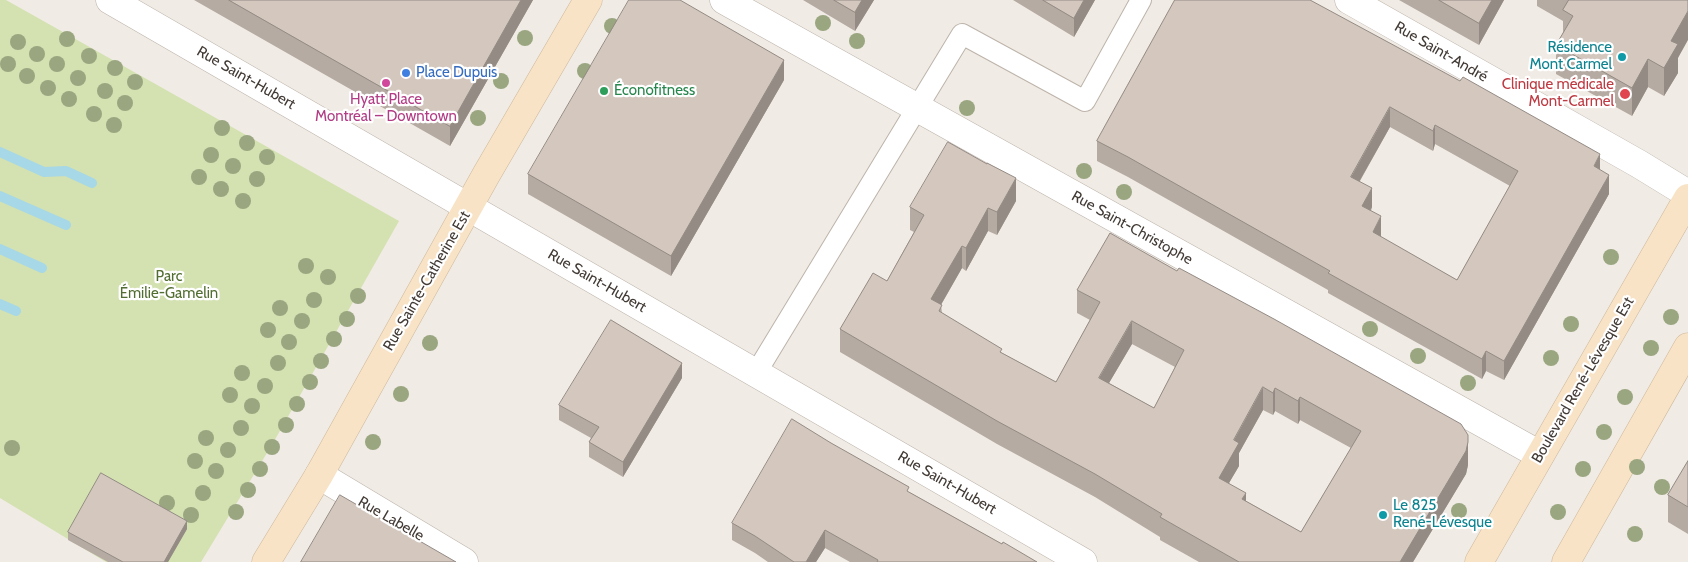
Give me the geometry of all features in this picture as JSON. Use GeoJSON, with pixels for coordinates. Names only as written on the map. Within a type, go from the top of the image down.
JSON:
{"type":"FeatureCollection","features":[{"type":"Feature","properties":{"kind":"main road","name":"Rue Sainte-Catherine Est"},"geometry":{"type":"LineString","coordinates":[[266,562],[318,475],[486,175],[588,0]]}},
{"type":"Feature","properties":{"kind":"main road","name":"Boulevard René-Lévesque Est"},"geometry":{"type":"LineString","coordinates":[[1479,562],[1688,196]]}},
{"type":"Feature","properties":{"kind":"main road"},"geometry":{"type":"LineString","coordinates":[[1566,562],[1688,347]]}},
{"type":"Feature","properties":{"kind":"street","name":"Rue Saint-Hubert"},"geometry":{"type":"LineString","coordinates":[[110,0],[1083,562]]}},
{"type":"Feature","properties":{"kind":"street","name":"Rue Saint-Christophe"},"geometry":{"type":"LineString","coordinates":[[724,0],[1540,455]]}},
{"type":"Feature","properties":{"kind":"street","name":"Rue Saint-André"},"geometry":{"type":"LineString","coordinates":[[1349,0],[1639,164],[1688,196]]}},
{"type":"Feature","properties":{"kind":"street","name":"Rue Labelle"},"geometry":{"type":"LineString","coordinates":[[318,475],[464,562]]}},
{"type":"Feature","properties":{"kind":"lane"},"geometry":{"type":"LineString","coordinates":[[756,372],[962,34],[1084,101],[1141,0]]}},
{"type":"Feature","properties":{"kind":"green space","name":"Parc Émilie-Gamelin"},"geometry":{"type":"Polygon","coordinates":[[[0,0],[6,0],[399,221],[273,443],[201,562],[106,562],[0,498],[0,0]]]}},
{"type":"Feature","properties":{"kind":"building","name":"Place Dupuis"},"geometry":{"type":"Polygon","coordinates":[[[229,0],[521,0],[450,126],[229,0]]]}},
{"type":"Feature","properties":{"kind":"building"},"geometry":{"type":"Polygon","coordinates":[[[629,0],[680,0],[784,60],[671,256],[528,174],[629,0]]]}},
{"type":"Feature","properties":{"kind":"building"},"geometry":{"type":"Polygon","coordinates":[[[834,0],[862,0],[855,12],[834,0]]]}},
{"type":"Feature","properties":{"kind":"building"},"geometry":{"type":"Polygon","coordinates":[[[1043,0],[1084,0],[1074,18],[1043,0]]]}},
{"type":"Feature","properties":{"kind":"building"},"geometry":{"type":"Polygon","coordinates":[[[1175,0],[1310,0],[1460,81],[1463,77],[1600,154],[1594,166],[1609,175],[1504,361],[1486,351],[1482,359],[1328,273],[1330,271],[1097,141],[1175,0]],[[1390,107],[1351,177],[1372,188],[1362,206],[1381,216],[1373,232],[1457,280],[1518,171],[1435,125],[1433,131],[1390,107]]]}},
{"type":"Feature","properties":{"kind":"building"},"geometry":{"type":"Polygon","coordinates":[[[1439,0],[1492,0],[1479,23],[1439,0]]]}},
{"type":"Feature","properties":{"kind":"building","name":"Résidence Mont Carmel"},"geometry":{"type":"Polygon","coordinates":[[[1569,0],[1688,0],[1688,11],[1671,41],[1678,44],[1664,68],[1648,59],[1632,88],[1556,45],[1573,16],[1563,10],[1569,0]]]}},
{"type":"Feature","properties":{"kind":"building"},"geometry":{"type":"Polygon","coordinates":[[[948,142],[1016,178],[997,212],[988,208],[966,248],[962,246],[931,299],[942,305],[939,311],[1002,349],[1000,352],[1056,382],[1100,302],[1077,290],[1110,233],[1177,271],[1179,268],[1274,319],[1461,424],[1468,435],[1466,451],[1400,562],[1239,562],[1160,517],[1162,514],[1095,474],[997,421],[840,329],[873,273],[887,281],[924,215],[910,207],[948,142]],[[1132,321],[1099,378],[1154,408],[1184,350],[1132,321]],[[1263,387],[1234,440],[1239,443],[1219,478],[1246,493],[1242,499],[1301,532],[1361,431],[1300,397],[1298,401],[1275,388],[1273,393],[1263,387]]]}},
{"type":"Feature","properties":{"kind":"building"},"geometry":{"type":"Polygon","coordinates":[[[611,320],[682,363],[623,462],[589,442],[599,427],[559,405],[611,320]]]}},
{"type":"Feature","properties":{"kind":"building"},"geometry":{"type":"Polygon","coordinates":[[[792,419],[909,487],[907,491],[1037,562],[877,562],[878,560],[825,530],[806,562],[794,562],[732,523],[792,419]]]}},
{"type":"Feature","properties":{"kind":"building"},"geometry":{"type":"Polygon","coordinates":[[[1688,461],[1688,507],[1668,495],[1688,461]]]}},
{"type":"Feature","properties":{"kind":"building"},"geometry":{"type":"Polygon","coordinates":[[[101,473],[187,521],[164,562],[123,562],[68,532],[101,473]]]}},
{"type":"Feature","properties":{"kind":"building"},"geometry":{"type":"Polygon","coordinates":[[[340,495],[456,562],[301,562],[340,495]]]}},
{"type":"Feature","properties":{"kind":"waterway"},"geometry":{"type":"LineString","coordinates":[[0,152],[44,172],[66,171],[92,183]]}},
{"type":"Feature","properties":{"kind":"waterway"},"geometry":{"type":"LineString","coordinates":[[0,196],[66,225]]}},
{"type":"Feature","properties":{"kind":"waterway"},"geometry":{"type":"LineString","coordinates":[[0,249],[42,268]]}},
{"type":"Feature","properties":{"kind":"waterway"},"geometry":{"type":"LineString","coordinates":[[0,304],[16,311]]}},
{"type":"Feature","properties":{"kind":"place","name":"Résidence Mont Carmel"},"geometry":{"type":"Point","coordinates":[1622,57]}},
{"type":"Feature","properties":{"kind":"place","name":"Place Dupuis"},"geometry":{"type":"Point","coordinates":[406,73]}},
{"type":"Feature","properties":{"kind":"place","name":"Hyatt Place Montréal – Downtown"},"geometry":{"type":"Point","coordinates":[386,83]}},
{"type":"Feature","properties":{"kind":"place","name":"Éconofitness"},"geometry":{"type":"Point","coordinates":[604,91]}},
{"type":"Feature","properties":{"kind":"place","name":"Clinique médicale Mont-Carmel"},"geometry":{"type":"Point","coordinates":[1625,94]}},
{"type":"Feature","properties":{"kind":"place","name":"Le 825 René-Lévesque"},"geometry":{"type":"Point","coordinates":[1383,515]}}]}
